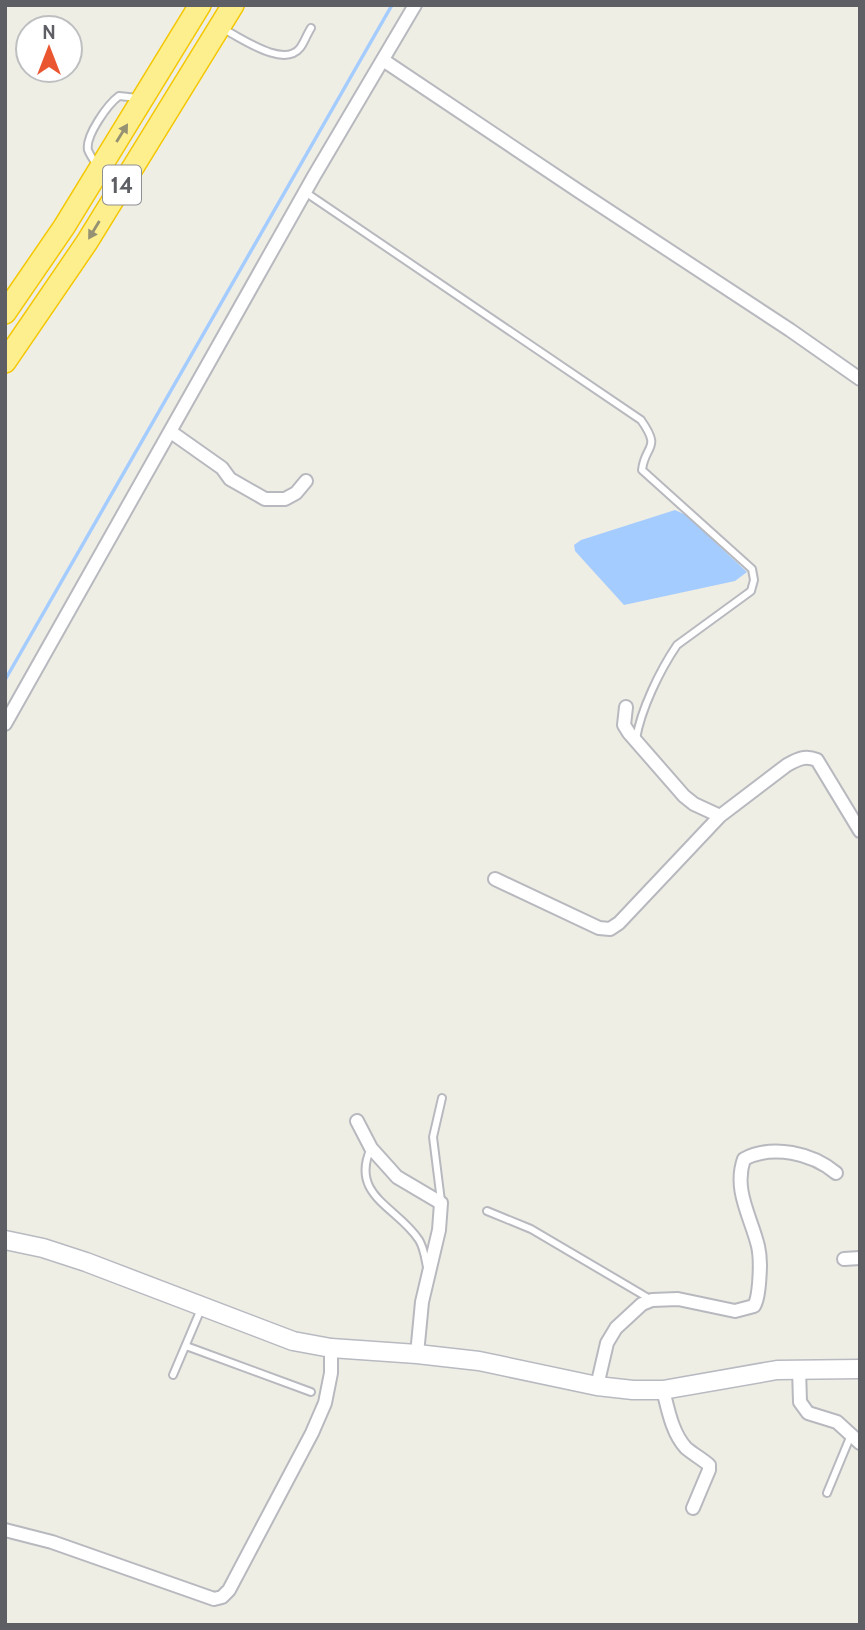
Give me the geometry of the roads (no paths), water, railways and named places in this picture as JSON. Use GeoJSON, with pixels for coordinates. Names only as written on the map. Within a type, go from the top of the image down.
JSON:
{"type":"FeatureCollection","features":[{"type":"Feature","properties":{"kind":"highway","name":"14"},"geometry":{"type":"LineString","coordinates":[[5,362],[87,242],[233,5]]}},
{"type":"Feature","properties":{"kind":"highway","name":"14"},"geometry":{"type":"LineString","coordinates":[[160,124],[243,5]]}},
{"type":"Feature","properties":{"kind":"highway","name":"14"},"geometry":{"type":"LineString","coordinates":[[5,313],[64,228],[199,7]]}},
{"type":"Feature","properties":{"kind":"main road"},"geometry":{"type":"LineString","coordinates":[[5,1240],[43,1248],[86,1262],[293,1341],[331,1348],[479,1361],[597,1386],[633,1390],[663,1390],[777,1370],[860,1369]]}},
{"type":"Feature","properties":{"kind":"street"},"geometry":{"type":"LineString","coordinates":[[5,724],[305,192],[415,5]]}},
{"type":"Feature","properties":{"kind":"street"},"geometry":{"type":"LineString","coordinates":[[383,60],[860,379]]}},
{"type":"Feature","properties":{"kind":"street"},"geometry":{"type":"LineString","coordinates":[[171,432],[222,468],[230,479],[265,499],[285,499],[296,493],[306,481]]}},
{"type":"Feature","properties":{"kind":"street"},"geometry":{"type":"LineString","coordinates":[[626,707],[624,725],[684,796],[694,804],[720,816]]}},
{"type":"Feature","properties":{"kind":"street"},"geometry":{"type":"LineString","coordinates":[[495,879],[599,928],[610,929],[619,923],[720,816],[799,758],[817,760],[860,831]]}},
{"type":"Feature","properties":{"kind":"street"},"geometry":{"type":"LineString","coordinates":[[356,1121],[371,1148],[397,1177],[441,1203],[439,1230],[422,1302],[418,1354]]}},
{"type":"Feature","properties":{"kind":"street"},"geometry":{"type":"LineString","coordinates":[[597,1386],[607,1343],[616,1328],[642,1304],[652,1300],[678,1299],[735,1311],[754,1306],[761,1262],[742,1194],[740,1169],[744,1159],[764,1153],[798,1154],[825,1164],[836,1173]]}},
{"type":"Feature","properties":{"kind":"street"},"geometry":{"type":"LineString","coordinates":[[844,1259],[860,1258]]}},
{"type":"Feature","properties":{"kind":"street"},"geometry":{"type":"LineString","coordinates":[[5,1530],[52,1542],[214,1599],[222,1597],[229,1590],[312,1433],[325,1403],[331,1348]]}},
{"type":"Feature","properties":{"kind":"street"},"geometry":{"type":"LineString","coordinates":[[799,1368],[800,1402],[808,1413],[837,1422],[855,1439]]}},
{"type":"Feature","properties":{"kind":"street"},"geometry":{"type":"LineString","coordinates":[[663,1390],[680,1440],[709,1465],[693,1508]]}},
{"type":"Feature","properties":{"kind":"lane"},"geometry":{"type":"LineString","coordinates":[[227,31],[269,52],[285,55],[299,50],[311,28]]}},
{"type":"Feature","properties":{"kind":"lane"},"geometry":{"type":"LineString","coordinates":[[305,192],[641,420],[652,440],[652,449],[642,470],[752,569],[754,580],[751,591],[677,645],[641,717],[636,740]]}},
{"type":"Feature","properties":{"kind":"lane"},"geometry":{"type":"LineString","coordinates":[[441,1203],[433,1137],[442,1098]]}},
{"type":"Feature","properties":{"kind":"lane"},"geometry":{"type":"LineString","coordinates":[[371,1148],[365,1167],[369,1187],[418,1239],[428,1271]]}},
{"type":"Feature","properties":{"kind":"lane"},"geometry":{"type":"LineString","coordinates":[[487,1212],[531,1229],[652,1300]]}},
{"type":"Feature","properties":{"kind":"lane"},"geometry":{"type":"LineString","coordinates":[[173,1375],[202,1307]]}},
{"type":"Feature","properties":{"kind":"lane"},"geometry":{"type":"LineString","coordinates":[[186,1346],[311,1392]]}},
{"type":"Feature","properties":{"kind":"lane"},"geometry":{"type":"LineString","coordinates":[[827,1493],[855,1439]]}},
{"type":"Feature","properties":{"kind":"water"},"geometry":{"type":"Polygon","coordinates":[[[675,510],[686,515],[747,572],[735,581],[624,605],[575,551],[574,545],[581,540],[675,510]]]}},
{"type":"Feature","properties":{"kind":"waterway"},"geometry":{"type":"LineString","coordinates":[[5,680],[392,5]]}}]}
